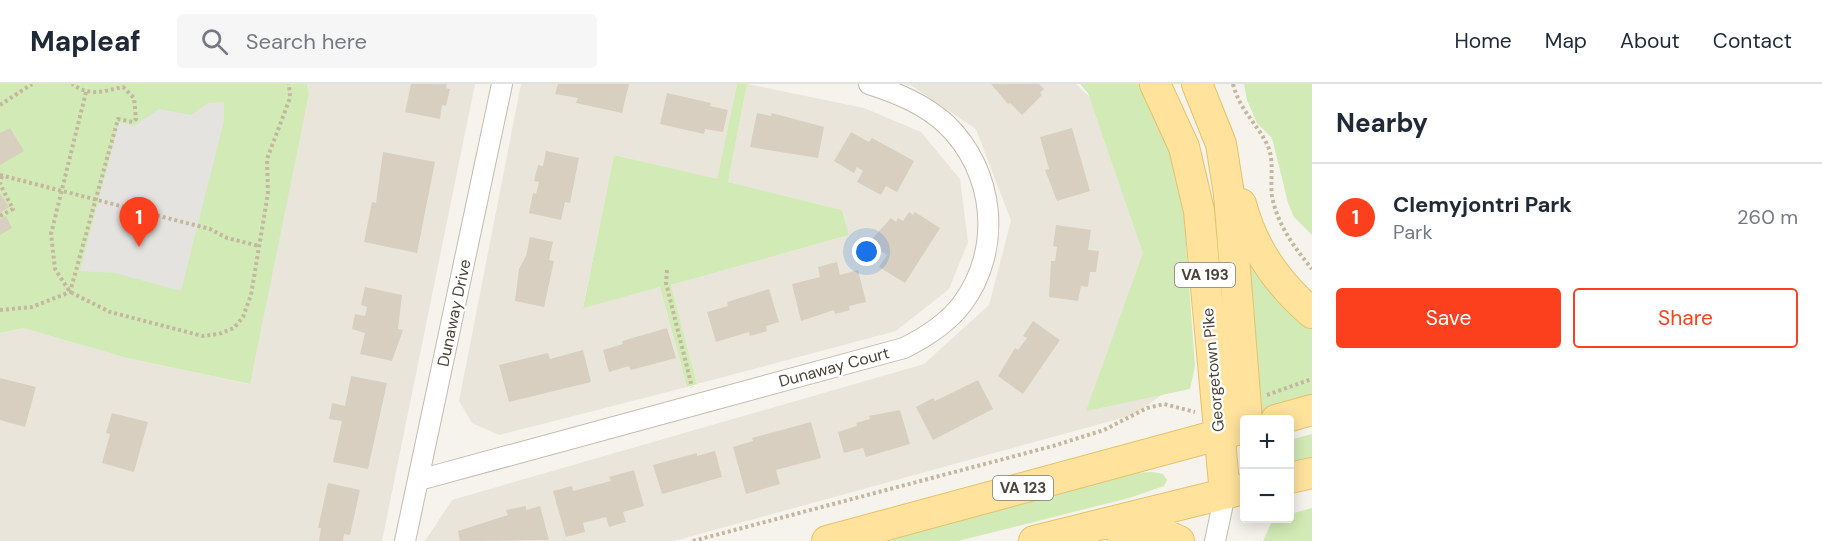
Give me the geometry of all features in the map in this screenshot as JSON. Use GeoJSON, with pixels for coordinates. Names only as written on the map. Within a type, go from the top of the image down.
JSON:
{"type":"FeatureCollection","features":[{"type":"Feature","properties":{"kind":"main road","name":"Georgetown Pike"},"geometry":{"type":"LineString","coordinates":[[1155,84],[1184,147],[1199,211],[1237,421]]}},
{"type":"Feature","properties":{"kind":"main road","name":"Georgetown Pike"},"geometry":{"type":"LineString","coordinates":[[1197,84],[1221,144],[1232,226],[1237,421],[1235,491]]}},
{"type":"Feature","properties":{"kind":"main road"},"geometry":{"type":"LineString","coordinates":[[1221,144],[1260,254],[1289,291],[1312,313]]}},
{"type":"Feature","properties":{"kind":"main road"},"geometry":{"type":"LineString","coordinates":[[1294,415],[1312,410]]}},
{"type":"Feature","properties":{"kind":"main road","name":"VA 123"},"geometry":{"type":"LineString","coordinates":[[827,541],[1237,421]]}},
{"type":"Feature","properties":{"kind":"main road"},"geometry":{"type":"LineString","coordinates":[[1294,477],[1312,473]]}},
{"type":"Feature","properties":{"kind":"main road"},"geometry":{"type":"LineString","coordinates":[[1034,541],[1235,491]]}},
{"type":"Feature","properties":{"kind":"main road"},"geometry":{"type":"LineString","coordinates":[[1074,531],[1155,530],[1179,541]]}},
{"type":"Feature","properties":{"kind":"street","name":"Dunaway Drive"},"geometry":{"type":"LineString","coordinates":[[405,541],[502,84]]}},
{"type":"Feature","properties":{"kind":"street","name":"Dunaway Court"},"geometry":{"type":"LineString","coordinates":[[419,480],[904,348],[926,337],[945,323],[962,304],[974,285],[983,261],[988,236],[988,208],[974,162],[961,141],[944,122],[909,99],[869,84]]}},
{"type":"Feature","properties":{"kind":"street"},"geometry":{"type":"LineString","coordinates":[[1215,541],[1235,491]]}},
{"type":"Feature","properties":{"kind":"path"},"geometry":{"type":"LineString","coordinates":[[0,105],[32,84]]}},
{"type":"Feature","properties":{"kind":"path"},"geometry":{"type":"LineString","coordinates":[[70,292],[118,118],[134,122],[137,108],[134,98],[123,87],[99,93],[86,92],[72,84]]}},
{"type":"Feature","properties":{"kind":"path"},"geometry":{"type":"LineString","coordinates":[[86,92],[51,234],[55,269],[70,292],[120,317],[203,336],[219,334],[234,328],[243,318],[251,295],[268,193],[267,159],[290,98],[289,84]]}},
{"type":"Feature","properties":{"kind":"path"},"geometry":{"type":"LineString","coordinates":[[1233,84],[1239,103],[1268,147],[1277,214],[1290,241],[1312,269]]}},
{"type":"Feature","properties":{"kind":"path"},"geometry":{"type":"LineString","coordinates":[[0,216],[13,209],[0,184],[1,175],[210,229],[227,238],[259,246]]}},
{"type":"Feature","properties":{"kind":"path"},"geometry":{"type":"LineString","coordinates":[[667,270],[666,283],[696,405]]}},
{"type":"Feature","properties":{"kind":"path"},"geometry":{"type":"LineString","coordinates":[[0,310],[32,307],[70,292]]}},
{"type":"Feature","properties":{"kind":"path"},"geometry":{"type":"LineString","coordinates":[[693,541],[1053,446],[1104,430],[1147,408],[1164,404],[1237,421],[1312,380]]}},
{"type":"Feature","properties":{"kind":"shaded area"},"geometry":{"type":"Polygon","coordinates":[[[307,84],[475,84],[382,541],[0,541],[0,333],[23,328],[127,358],[249,384],[309,94],[307,84]]]}},
{"type":"Feature","properties":{"kind":"shaded area"},"geometry":{"type":"Polygon","coordinates":[[[521,84],[737,84],[717,180],[614,155],[583,307],[660,287],[687,387],[499,435],[472,423],[459,401],[521,84]]]}},
{"type":"Feature","properties":{"kind":"shaded area"},"geometry":{"type":"Polygon","coordinates":[[[747,84],[864,108],[921,132],[960,179],[968,242],[949,289],[896,331],[697,384],[671,285],[849,235],[842,210],[728,182],[747,84]]]}},
{"type":"Feature","properties":{"kind":"shaded area"},"geometry":{"type":"Polygon","coordinates":[[[909,84],[1076,84],[1095,102],[1142,193],[1176,385],[1133,415],[674,541],[425,541],[452,500],[924,364],[989,305],[1011,221],[976,129],[909,84]]]}},
{"type":"Feature","properties":{"kind":"shaded area"},"geometry":{"type":"Polygon","coordinates":[[[224,102],[224,121],[181,291],[115,273],[80,271],[119,122],[134,126],[159,109],[191,115],[208,103],[224,102]]]}},
{"type":"Feature","properties":{"kind":"green space"},"geometry":{"type":"Polygon","coordinates":[[[0,84],[307,84],[309,94],[250,384],[127,358],[23,328],[0,333],[0,84]]]}},
{"type":"Feature","properties":{"kind":"green space"},"geometry":{"type":"Polygon","coordinates":[[[737,84],[747,84],[728,182],[842,210],[849,235],[671,285],[697,384],[687,387],[660,287],[583,308],[614,155],[717,179],[737,84]]]}},
{"type":"Feature","properties":{"kind":"green space"},"geometry":{"type":"Polygon","coordinates":[[[1080,84],[1144,84],[1169,143],[1183,203],[1195,366],[1190,389],[1086,411],[1143,253],[1088,93],[1080,84]]]}},
{"type":"Feature","properties":{"kind":"green space"},"geometry":{"type":"Polygon","coordinates":[[[1244,84],[1312,84],[1312,235],[1294,217],[1288,203],[1272,138],[1257,123],[1247,100],[1244,84]]]}},
{"type":"Feature","properties":{"kind":"green space"},"geometry":{"type":"Polygon","coordinates":[[[1239,222],[1312,325],[1312,396],[1254,415],[1239,222]]]}},
{"type":"Feature","properties":{"kind":"green space"},"geometry":{"type":"Polygon","coordinates":[[[1312,434],[1312,462],[1294,462],[1294,439],[1312,434]]]}},
{"type":"Feature","properties":{"kind":"green space"},"geometry":{"type":"Polygon","coordinates":[[[1133,473],[1163,474],[1167,480],[1164,486],[1129,498],[958,541],[877,541],[1133,473]]]}},
{"type":"Feature","properties":{"kind":"green space"},"geometry":{"type":"Polygon","coordinates":[[[1312,508],[1312,541],[1263,541],[1271,523],[1294,523],[1294,513],[1312,508]]]}},
{"type":"Feature","properties":{"kind":"building"},"geometry":{"type":"Polygon","coordinates":[[[411,84],[447,84],[446,88],[450,89],[446,106],[442,105],[440,119],[405,112],[411,84]]]}},
{"type":"Feature","properties":{"kind":"building"},"geometry":{"type":"Polygon","coordinates":[[[558,84],[629,84],[622,113],[576,103],[578,98],[555,94],[558,84]]]}},
{"type":"Feature","properties":{"kind":"building"},"geometry":{"type":"Polygon","coordinates":[[[991,84],[1039,84],[1044,89],[1040,93],[1042,95],[1022,115],[1010,103],[1008,104],[991,84]]]}},
{"type":"Feature","properties":{"kind":"building"},"geometry":{"type":"Polygon","coordinates":[[[667,93],[711,103],[710,106],[728,110],[723,132],[705,129],[704,134],[660,124],[667,93]]]}},
{"type":"Feature","properties":{"kind":"building"},"geometry":{"type":"Polygon","coordinates":[[[757,113],[771,116],[772,113],[824,127],[818,158],[750,147],[757,113]]]}},
{"type":"Feature","properties":{"kind":"building"},"geometry":{"type":"Polygon","coordinates":[[[10,128],[24,151],[0,165],[0,133],[10,128]]]}},
{"type":"Feature","properties":{"kind":"building"},"geometry":{"type":"Polygon","coordinates":[[[1072,128],[1090,191],[1057,201],[1045,170],[1049,169],[1040,137],[1072,128]]]}},
{"type":"Feature","properties":{"kind":"building"},"geometry":{"type":"Polygon","coordinates":[[[851,132],[869,142],[872,138],[914,161],[897,192],[886,186],[881,195],[857,182],[863,171],[857,167],[854,173],[834,161],[851,132]]]}},
{"type":"Feature","properties":{"kind":"building"},"geometry":{"type":"Polygon","coordinates":[[[546,151],[579,158],[570,203],[565,202],[561,220],[529,213],[533,193],[536,194],[539,182],[534,181],[538,165],[543,166],[546,151]]]}},
{"type":"Feature","properties":{"kind":"building"},"geometry":{"type":"Polygon","coordinates":[[[383,152],[435,162],[417,253],[364,242],[372,202],[376,203],[383,152]]]}},
{"type":"Feature","properties":{"kind":"building"},"geometry":{"type":"Polygon","coordinates":[[[0,193],[9,207],[0,213],[0,193]]]}},
{"type":"Feature","properties":{"kind":"building"},"geometry":{"type":"Polygon","coordinates":[[[909,212],[913,215],[915,212],[940,228],[905,283],[879,267],[887,255],[875,247],[877,244],[871,240],[891,218],[896,222],[898,218],[903,221],[909,212]]]}},
{"type":"Feature","properties":{"kind":"building"},"geometry":{"type":"Polygon","coordinates":[[[6,216],[12,228],[0,235],[0,219],[6,216]]]}},
{"type":"Feature","properties":{"kind":"building"},"geometry":{"type":"Polygon","coordinates":[[[1056,225],[1091,230],[1088,250],[1099,251],[1096,272],[1090,272],[1088,287],[1081,286],[1078,301],[1049,297],[1051,261],[1055,261],[1057,247],[1053,246],[1056,225]]]}},
{"type":"Feature","properties":{"kind":"building"},"geometry":{"type":"Polygon","coordinates":[[[530,237],[553,242],[549,260],[554,261],[544,307],[515,301],[519,269],[526,256],[530,237]]]}},
{"type":"Feature","properties":{"kind":"building"},"geometry":{"type":"Polygon","coordinates":[[[837,262],[840,275],[858,270],[866,302],[849,306],[850,310],[835,314],[834,310],[801,321],[792,284],[820,277],[818,267],[837,262]]]}},
{"type":"Feature","properties":{"kind":"building"},"geometry":{"type":"Polygon","coordinates":[[[365,287],[402,295],[398,329],[403,330],[392,361],[360,354],[365,333],[352,329],[355,314],[365,316],[367,307],[361,305],[365,287]]]}},
{"type":"Feature","properties":{"kind":"building"},"geometry":{"type":"Polygon","coordinates":[[[769,289],[779,322],[766,326],[767,331],[750,336],[749,332],[716,342],[707,312],[728,306],[727,302],[769,289]]]}},
{"type":"Feature","properties":{"kind":"building"},"geometry":{"type":"Polygon","coordinates":[[[1033,321],[1060,340],[1023,394],[998,376],[1015,348],[1018,350],[1027,338],[1023,336],[1033,321]]]}},
{"type":"Feature","properties":{"kind":"building"},"geometry":{"type":"Polygon","coordinates":[[[667,328],[676,358],[631,370],[629,366],[609,372],[603,350],[623,344],[622,341],[667,328]]]}},
{"type":"Feature","properties":{"kind":"building"},"geometry":{"type":"Polygon","coordinates":[[[583,350],[591,382],[509,402],[499,365],[548,353],[550,359],[583,350]]]}},
{"type":"Feature","properties":{"kind":"building"},"geometry":{"type":"Polygon","coordinates":[[[351,376],[387,383],[368,469],[333,462],[342,421],[329,419],[332,403],[345,406],[351,376]]]}},
{"type":"Feature","properties":{"kind":"building"},"geometry":{"type":"Polygon","coordinates":[[[0,378],[36,387],[25,427],[0,420],[0,378]]]}},
{"type":"Feature","properties":{"kind":"building"},"geometry":{"type":"Polygon","coordinates":[[[978,380],[993,409],[933,440],[916,407],[933,398],[935,401],[978,380]]]}},
{"type":"Feature","properties":{"kind":"building"},"geometry":{"type":"Polygon","coordinates":[[[900,410],[910,444],[866,457],[863,448],[844,453],[838,432],[857,426],[856,423],[870,419],[869,416],[900,410]]]}},
{"type":"Feature","properties":{"kind":"building"},"geometry":{"type":"Polygon","coordinates":[[[112,413],[148,422],[134,472],[102,463],[110,434],[106,433],[112,413]]]}},
{"type":"Feature","properties":{"kind":"building"},"geometry":{"type":"Polygon","coordinates":[[[811,422],[821,458],[776,470],[780,484],[746,494],[733,447],[753,441],[752,438],[811,422]]]}},
{"type":"Feature","properties":{"kind":"building"},"geometry":{"type":"Polygon","coordinates":[[[715,451],[722,477],[662,494],[653,465],[697,453],[697,456],[715,451]]]}},
{"type":"Feature","properties":{"kind":"building"},"geometry":{"type":"Polygon","coordinates":[[[634,470],[644,506],[623,512],[626,522],[609,527],[606,517],[583,523],[585,532],[566,537],[553,491],[572,486],[573,491],[611,481],[609,477],[634,470]]]}},
{"type":"Feature","properties":{"kind":"building"},"geometry":{"type":"Polygon","coordinates":[[[328,483],[360,490],[350,535],[344,534],[343,541],[319,541],[321,528],[318,528],[328,483]]]}},
{"type":"Feature","properties":{"kind":"building"},"geometry":{"type":"Polygon","coordinates":[[[526,506],[526,510],[540,506],[549,540],[460,541],[458,531],[508,515],[506,510],[526,506]]]}},
{"type":"Feature","properties":{"kind":"place","name":"Clemyjontri Park"},"geometry":{"type":"Point","coordinates":[139,247]}}]}
